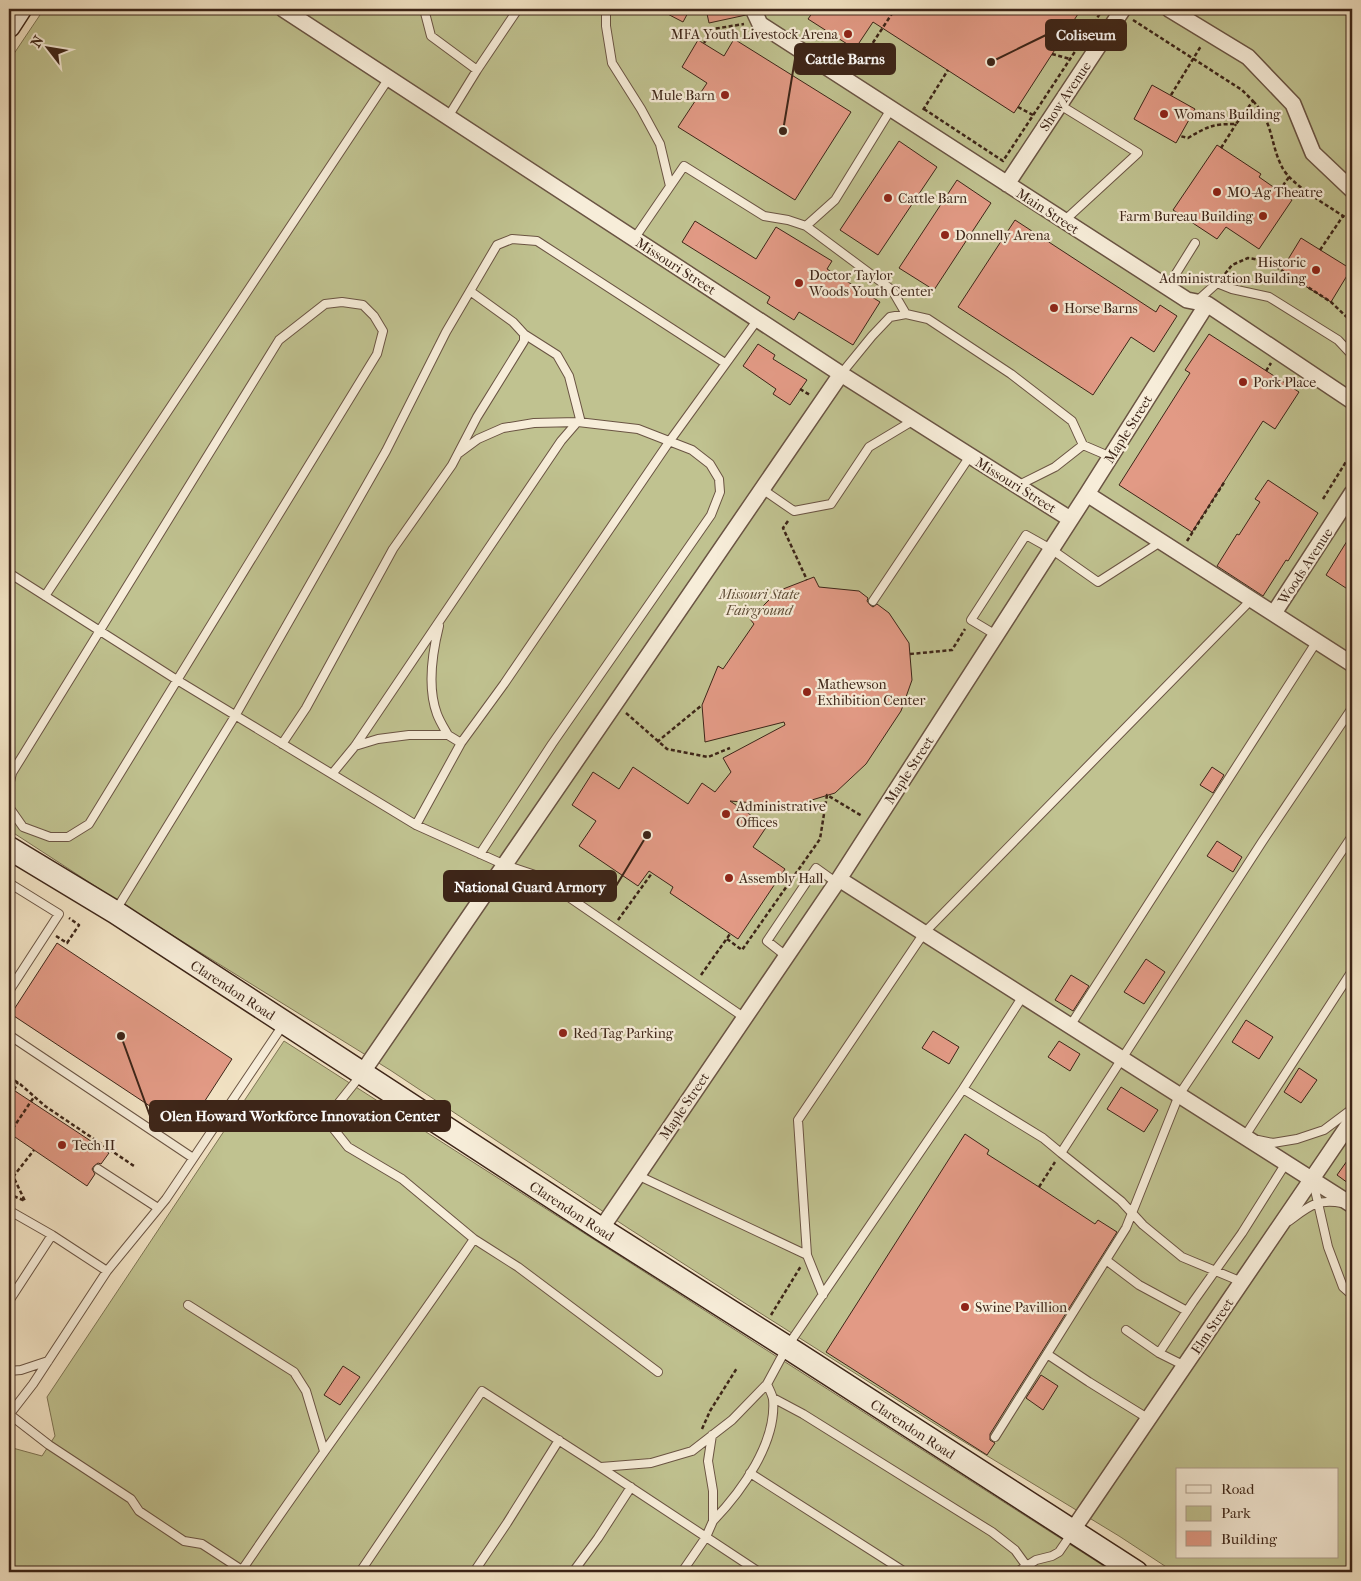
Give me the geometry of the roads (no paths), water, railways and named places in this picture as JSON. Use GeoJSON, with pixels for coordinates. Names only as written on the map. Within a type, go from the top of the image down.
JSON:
{"type":"FeatureCollection","features":[{"type":"Feature","properties":{"kind":"street"},"geometry":{"type":"LineString","coordinates":[[9,26],[20,9]]}},
{"type":"Feature","properties":{"kind":"street","name":"Missouri Street"},"geometry":{"type":"LineString","coordinates":[[283,9],[841,374],[1070,519]]}},
{"type":"Feature","properties":{"kind":"street"},"geometry":{"type":"LineString","coordinates":[[1169,9],[1248,57],[1293,104],[1313,153],[1352,190]]}},
{"type":"Feature","properties":{"kind":"street","name":"Show Avenue"},"geometry":{"type":"LineString","coordinates":[[1007,184],[1122,11]]}},
{"type":"Feature","properties":{"kind":"street","name":"Main Street"},"geometry":{"type":"LineString","coordinates":[[748,12],[760,24],[1167,288],[1187,300],[1202,303],[1352,401]]}},
{"type":"Feature","properties":{"kind":"street","name":"Maple Street"},"geometry":{"type":"LineString","coordinates":[[601,1230],[875,824],[1111,456],[1202,303]]}},
{"type":"Feature","properties":{"kind":"street"},"geometry":{"type":"LineString","coordinates":[[362,1074],[841,374]]}},
{"type":"Feature","properties":{"kind":"street","name":"Woods Avenue"},"geometry":{"type":"LineString","coordinates":[[1274,613],[1352,493]]}},
{"type":"Feature","properties":{"kind":"street"},"geometry":{"type":"LineString","coordinates":[[1087,494],[1352,664]]}},
{"type":"Feature","properties":{"kind":"street","name":"Clarendon Road"},"geometry":{"type":"LineString","coordinates":[[9,848],[115,912],[601,1230],[787,1347],[1136,1572]]}},
{"type":"Feature","properties":{"kind":"street"},"geometry":{"type":"LineString","coordinates":[[838,881],[924,933],[1352,1205]]}},
{"type":"Feature","properties":{"kind":"street","name":"Elm Street"},"geometry":{"type":"LineString","coordinates":[[1072,1532],[1352,1120]]}},
{"type":"Feature","properties":{"kind":"lane"},"geometry":{"type":"LineString","coordinates":[[424,9],[431,36],[477,70]]}},
{"type":"Feature","properties":{"kind":"lane"},"geometry":{"type":"LineString","coordinates":[[448,117],[518,9]]}},
{"type":"Feature","properties":{"kind":"lane"},"geometry":{"type":"LineString","coordinates":[[606,9],[606,26],[612,63],[660,144],[670,186]]}},
{"type":"Feature","properties":{"kind":"lane"},"geometry":{"type":"LineString","coordinates":[[45,596],[389,78]]}},
{"type":"Feature","properties":{"kind":"lane"},"geometry":{"type":"LineString","coordinates":[[1060,105],[1138,153],[1064,221]]}},
{"type":"Feature","properties":{"kind":"lane"},"geometry":{"type":"LineString","coordinates":[[806,226],[835,200],[891,108]]}},
{"type":"Feature","properties":{"kind":"lane"},"geometry":{"type":"LineString","coordinates":[[634,239],[684,166],[764,216],[788,220],[806,226],[892,290],[906,314]]}},
{"type":"Feature","properties":{"kind":"lane"},"geometry":{"type":"LineString","coordinates":[[115,912],[235,716],[386,451],[446,332],[497,245],[512,240],[537,240],[725,363]]}},
{"type":"Feature","properties":{"kind":"lane"},"geometry":{"type":"LineString","coordinates":[[1167,288],[1195,243]]}},
{"type":"Feature","properties":{"kind":"lane"},"geometry":{"type":"LineString","coordinates":[[1202,303],[1217,283],[1232,289],[1269,297],[1338,340],[1352,355]]}},
{"type":"Feature","properties":{"kind":"lane"},"geometry":{"type":"LineString","coordinates":[[332,774],[355,746],[561,441],[580,419],[570,376],[556,355],[524,334],[513,322],[470,290]]}},
{"type":"Feature","properties":{"kind":"lane"},"geometry":{"type":"LineString","coordinates":[[9,786],[12,773],[279,340],[325,304],[342,302],[363,305],[374,316],[383,331],[378,354],[89,824],[68,837],[50,837],[23,827],[9,807],[9,801]]}},
{"type":"Feature","properties":{"kind":"lane"},"geometry":{"type":"LineString","coordinates":[[841,374],[890,317],[906,314],[928,319],[1011,374],[1072,421],[1083,445],[1111,456]]}},
{"type":"Feature","properties":{"kind":"lane"},"geometry":{"type":"LineString","coordinates":[[416,825],[461,743],[504,684],[725,363],[758,319]]}},
{"type":"Feature","properties":{"kind":"lane"},"geometry":{"type":"LineString","coordinates":[[282,744],[306,708],[393,549],[452,465],[478,417],[524,341],[524,334]]}},
{"type":"Feature","properties":{"kind":"lane"},"geometry":{"type":"LineString","coordinates":[[762,489],[794,511],[831,504],[869,447],[914,420]]}},
{"type":"Feature","properties":{"kind":"lane"},"geometry":{"type":"LineString","coordinates":[[459,453],[478,438],[503,428],[534,423],[578,422],[638,428],[692,450],[710,464],[719,479],[720,492],[711,515],[552,744],[480,854]]}},
{"type":"Feature","properties":{"kind":"lane"},"geometry":{"type":"LineString","coordinates":[[1017,486],[1055,467],[1083,445]]}},
{"type":"Feature","properties":{"kind":"lane"},"geometry":{"type":"LineString","coordinates":[[873,601],[970,456]]}},
{"type":"Feature","properties":{"kind":"lane"},"geometry":{"type":"LineString","coordinates":[[996,635],[971,620],[1026,535],[1051,549],[1098,582],[1162,541]]}},
{"type":"Feature","properties":{"kind":"lane"},"geometry":{"type":"LineString","coordinates":[[9,573],[235,716],[416,825],[505,865],[538,876],[745,1018]]}},
{"type":"Feature","properties":{"kind":"lane"},"geometry":{"type":"LineString","coordinates":[[822,1296],[807,1255],[798,1120],[924,933],[1252,599]]}},
{"type":"Feature","properties":{"kind":"lane"},"geometry":{"type":"LineString","coordinates":[[440,622],[432,656],[433,693],[437,713],[448,735]]}},
{"type":"Feature","properties":{"kind":"lane"},"geometry":{"type":"LineString","coordinates":[[1070,1026],[1317,641]]}},
{"type":"Feature","properties":{"kind":"lane"},"geometry":{"type":"LineString","coordinates":[[1061,1153],[1262,842],[1352,708]]}},
{"type":"Feature","properties":{"kind":"lane"},"geometry":{"type":"LineString","coordinates":[[355,746],[378,739],[409,735],[448,735],[461,743]]}},
{"type":"Feature","properties":{"kind":"lane"},"geometry":{"type":"LineString","coordinates":[[995,1437],[1126,1228],[1179,1095],[1352,836]]}},
{"type":"Feature","properties":{"kind":"lane"},"geometry":{"type":"LineString","coordinates":[[786,956],[767,941],[816,868],[838,881]]}},
{"type":"Feature","properties":{"kind":"lane"},"geometry":{"type":"LineString","coordinates":[[9,883],[59,914],[9,991]]}},
{"type":"Feature","properties":{"kind":"lane"},"geometry":{"type":"LineString","coordinates":[[1352,971],[1244,1136],[1273,1143],[1297,1139],[1324,1130],[1352,1109]]}},
{"type":"Feature","properties":{"kind":"lane"},"geometry":{"type":"LineString","coordinates":[[601,1467],[651,1463],[692,1451],[732,1420],[767,1384],[787,1347],[963,1089],[1023,996]]}},
{"type":"Feature","properties":{"kind":"lane"},"geometry":{"type":"LineString","coordinates":[[284,1024],[158,1208],[107,1271],[33,1384],[9,1414],[49,1445],[131,1499],[139,1511],[184,1541],[202,1544],[244,1571],[324,1451],[408,1337],[474,1240]]}},
{"type":"Feature","properties":{"kind":"lane"},"geometry":{"type":"LineString","coordinates":[[9,1035],[193,1158]]}},
{"type":"Feature","properties":{"kind":"lane"},"geometry":{"type":"LineString","coordinates":[[362,1074],[333,1110],[330,1123],[348,1147],[402,1179],[474,1240],[518,1267],[658,1372]]}},
{"type":"Feature","properties":{"kind":"lane"},"geometry":{"type":"LineString","coordinates":[[963,1089],[1043,1138],[1121,1201],[1143,1225],[1182,1257],[1214,1272],[1242,1282]]}},
{"type":"Feature","properties":{"kind":"lane"},"geometry":{"type":"LineString","coordinates":[[1159,1353],[1242,1233],[1286,1163]]}},
{"type":"Feature","properties":{"kind":"lane"},"geometry":{"type":"LineString","coordinates":[[98,1170],[158,1208]]}},
{"type":"Feature","properties":{"kind":"lane"},"geometry":{"type":"LineString","coordinates":[[637,1175],[807,1255]]}},
{"type":"Feature","properties":{"kind":"lane"},"geometry":{"type":"LineString","coordinates":[[1312,1180],[1328,1248],[1344,1287],[1352,1295]]}},
{"type":"Feature","properties":{"kind":"lane"},"geometry":{"type":"LineString","coordinates":[[1280,1228],[1308,1206],[1318,1202],[1329,1200],[1352,1205]]}},
{"type":"Feature","properties":{"kind":"lane"},"geometry":{"type":"LineString","coordinates":[[9,1211],[52,1235],[107,1271]]}},
{"type":"Feature","properties":{"kind":"lane"},"geometry":{"type":"LineString","coordinates":[[9,1301],[52,1235]]}},
{"type":"Feature","properties":{"kind":"lane"},"geometry":{"type":"LineString","coordinates":[[1106,1260],[1139,1285],[1187,1311]]}},
{"type":"Feature","properties":{"kind":"lane"},"geometry":{"type":"LineString","coordinates":[[188,1305],[294,1372],[306,1390],[324,1451]]}},
{"type":"Feature","properties":{"kind":"lane"},"geometry":{"type":"LineString","coordinates":[[1126,1330],[1159,1353],[1185,1366]]}},
{"type":"Feature","properties":{"kind":"lane"},"geometry":{"type":"LineString","coordinates":[[1047,1354],[1149,1419]]}},
{"type":"Feature","properties":{"kind":"lane"},"geometry":{"type":"LineString","coordinates":[[9,1371],[21,1370],[48,1361]]}},
{"type":"Feature","properties":{"kind":"lane"},"geometry":{"type":"LineString","coordinates":[[682,1572],[706,1537],[713,1521],[728,1505],[759,1459],[770,1434],[773,1398],[767,1384]]}},
{"type":"Feature","properties":{"kind":"lane"},"geometry":{"type":"LineString","coordinates":[[360,1572],[482,1391],[759,1572]]}},
{"type":"Feature","properties":{"kind":"lane"},"geometry":{"type":"LineString","coordinates":[[773,1398],[803,1414],[992,1532],[1015,1550],[1029,1569]]}},
{"type":"Feature","properties":{"kind":"lane"},"geometry":{"type":"LineString","coordinates":[[712,1435],[708,1461],[713,1492],[713,1521]]}},
{"type":"Feature","properties":{"kind":"lane"},"geometry":{"type":"LineString","coordinates":[[474,1572],[507,1523],[558,1440]]}},
{"type":"Feature","properties":{"kind":"lane"},"geometry":{"type":"LineString","coordinates":[[750,1473],[905,1572]]}},
{"type":"Feature","properties":{"kind":"lane"},"geometry":{"type":"LineString","coordinates":[[573,1572],[631,1487]]}},
{"type":"Feature","properties":{"kind":"lane"},"geometry":{"type":"LineString","coordinates":[[1017,1572],[1029,1569],[1036,1560],[1059,1552],[1072,1532]]}},
{"type":"Feature","properties":{"kind":"place","name":"MFA Youth Livestock Arena"},"geometry":{"type":"Point","coordinates":[848,34]}},
{"type":"Feature","properties":{"kind":"place","name":"Coliseum"},"geometry":{"type":"Point","coordinates":[991,62]}},
{"type":"Feature","properties":{"kind":"place","name":"Mule Barn"},"geometry":{"type":"Point","coordinates":[725,95]}},
{"type":"Feature","properties":{"kind":"place","name":"Womans Building"},"geometry":{"type":"Point","coordinates":[1164,114]}},
{"type":"Feature","properties":{"kind":"place","name":"Cattle Barns"},"geometry":{"type":"Point","coordinates":[783,131]}},
{"type":"Feature","properties":{"kind":"place","name":"MO-Ag Theatre"},"geometry":{"type":"Point","coordinates":[1217,192]}},
{"type":"Feature","properties":{"kind":"place","name":"Cattle Barn"},"geometry":{"type":"Point","coordinates":[888,198]}},
{"type":"Feature","properties":{"kind":"place","name":"Farm Bureau Building"},"geometry":{"type":"Point","coordinates":[1263,216]}},
{"type":"Feature","properties":{"kind":"place","name":"Donnelly Arena"},"geometry":{"type":"Point","coordinates":[945,235]}},
{"type":"Feature","properties":{"kind":"place","name":"Historic Administration Building"},"geometry":{"type":"Point","coordinates":[1316,270]}},
{"type":"Feature","properties":{"kind":"place","name":"Doctor Taylor Woods Youth Center"},"geometry":{"type":"Point","coordinates":[799,283]}},
{"type":"Feature","properties":{"kind":"place","name":"Horse Barns"},"geometry":{"type":"Point","coordinates":[1054,308]}},
{"type":"Feature","properties":{"kind":"place","name":"Pork Place"},"geometry":{"type":"Point","coordinates":[1243,382]}},
{"type":"Feature","properties":{"kind":"place","name":"Mathewson Exhibition Center"},"geometry":{"type":"Point","coordinates":[807,692]}},
{"type":"Feature","properties":{"kind":"place","name":"Administrative Offices"},"geometry":{"type":"Point","coordinates":[726,814]}},
{"type":"Feature","properties":{"kind":"place","name":"National Guard Armory"},"geometry":{"type":"Point","coordinates":[647,835]}},
{"type":"Feature","properties":{"kind":"place","name":"Assembly Hall"},"geometry":{"type":"Point","coordinates":[729,878]}},
{"type":"Feature","properties":{"kind":"place","name":"Red Tag Parking"},"geometry":{"type":"Point","coordinates":[563,1033]}},
{"type":"Feature","properties":{"kind":"place","name":"Olen Howard Workforce Innovation Center"},"geometry":{"type":"Point","coordinates":[121,1036]}},
{"type":"Feature","properties":{"kind":"place","name":"Tech II"},"geometry":{"type":"Point","coordinates":[62,1145]}},
{"type":"Feature","properties":{"kind":"place","name":"Swine Pavillion"},"geometry":{"type":"Point","coordinates":[965,1307]}},
{"type":"Feature","properties":{"kind":"park label","name":"Missouri State Fairground"},"geometry":{"type":"Point","coordinates":[759,602]}}]}
